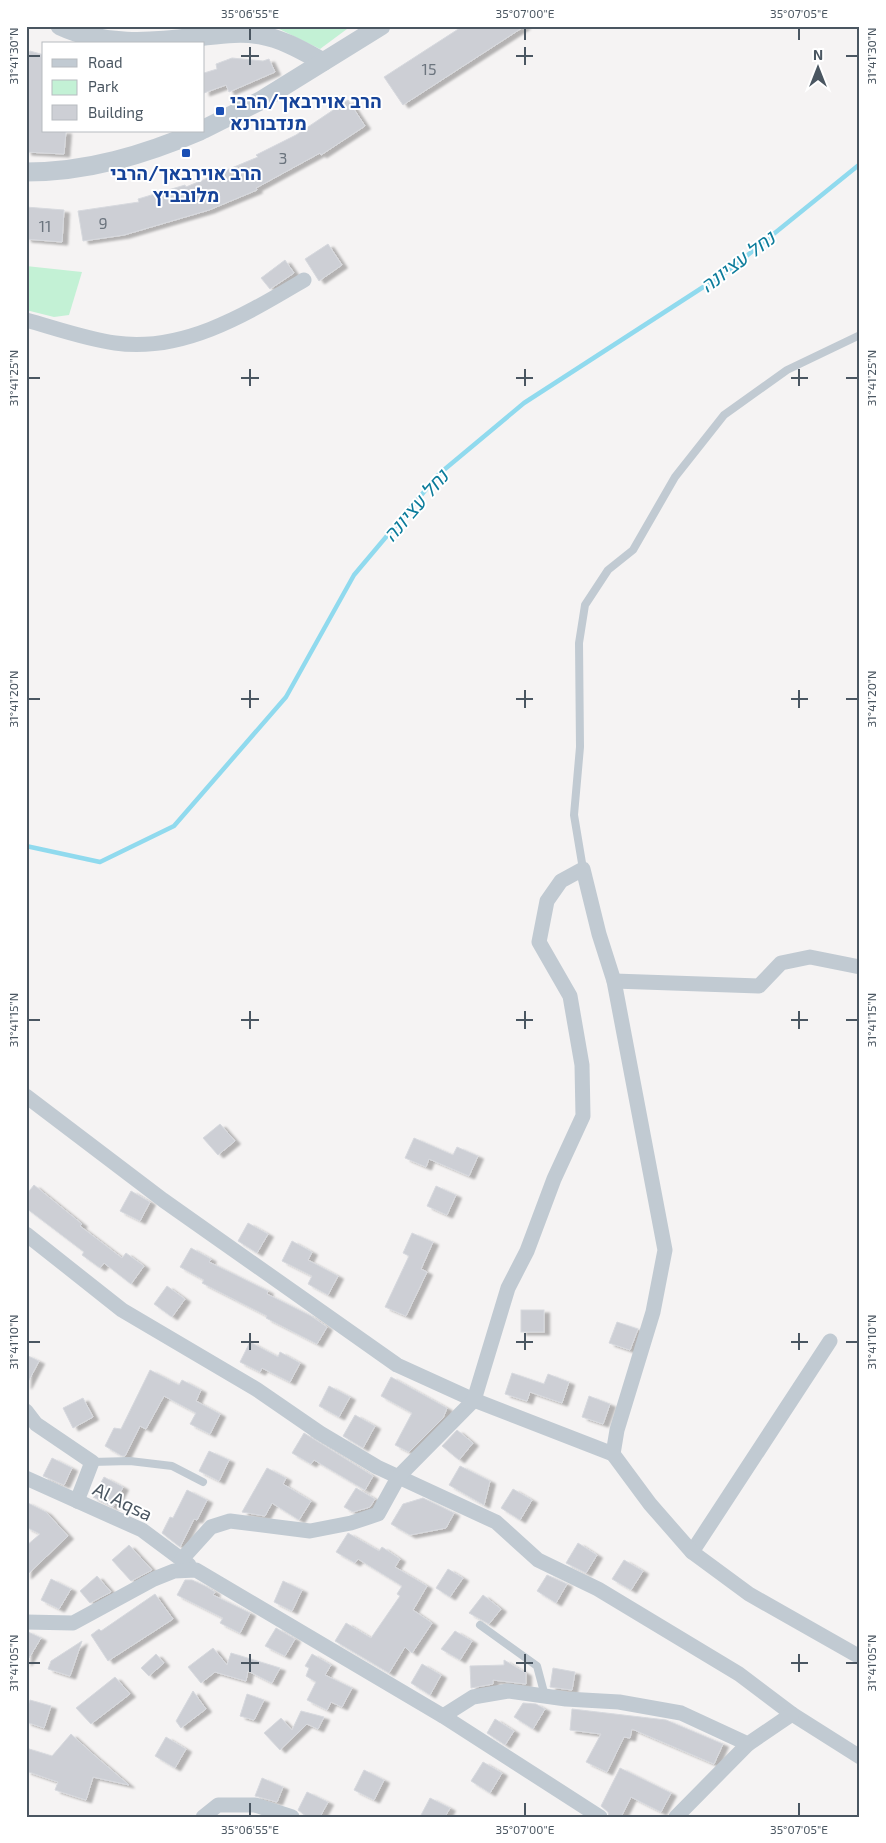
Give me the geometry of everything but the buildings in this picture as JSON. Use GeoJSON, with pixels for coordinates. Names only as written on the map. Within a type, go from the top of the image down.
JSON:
{"type":"FeatureCollection","features":[{"type":"Feature","properties":{"kind":"street"},"geometry":{"type":"LineString","coordinates":[[60,26],[86,36],[118,41],[147,42],[214,35],[258,34],[296,48],[322,62]]}},
{"type":"Feature","properties":{"kind":"street"},"geometry":{"type":"LineString","coordinates":[[205,129],[260,101],[381,26]]}},
{"type":"Feature","properties":{"kind":"street"},"geometry":{"type":"LineString","coordinates":[[26,172],[84,167],[137,156],[197,132]]}},
{"type":"Feature","properties":{"kind":"street"},"geometry":{"type":"LineString","coordinates":[[26,320],[116,343],[158,343],[209,330],[252,310],[304,280]]}},
{"type":"Feature","properties":{"kind":"street"},"geometry":{"type":"LineString","coordinates":[[182,1559],[211,1527],[230,1521],[310,1531],[352,1523],[378,1514],[399,1476],[474,1400],[508,1288],[526,1251],[554,1179],[583,1116],[582,1065],[570,996],[539,942],[547,901],[561,881],[583,869],[599,934],[614,981],[665,1250],[653,1312],[617,1430],[613,1454]]}},
{"type":"Feature","properties":{"kind":"street"},"geometry":{"type":"LineString","coordinates":[[614,981],[759,986],[780,963],[810,957],[860,967]]}},
{"type":"Feature","properties":{"kind":"street"},"geometry":{"type":"LineString","coordinates":[[26,1096],[163,1200],[397,1365],[474,1400],[613,1454],[650,1504],[692,1552],[750,1594],[860,1657]]}},
{"type":"Feature","properties":{"kind":"street"},"geometry":{"type":"LineString","coordinates":[[26,1234],[122,1310],[256,1389],[320,1433],[377,1467],[496,1522],[538,1560],[598,1589],[739,1674],[792,1714],[860,1757]]}},
{"type":"Feature","properties":{"kind":"street"},"geometry":{"type":"LineString","coordinates":[[692,1552],[830,1341]]}},
{"type":"Feature","properties":{"kind":"street"},"geometry":{"type":"LineString","coordinates":[[26,1411],[36,1424],[92,1462],[77,1501]]}},
{"type":"Feature","properties":{"kind":"street","name":"Al Aqsa"},"geometry":{"type":"LineString","coordinates":[[26,1478],[142,1530],[196,1570],[443,1716],[600,1817]]}},
{"type":"Feature","properties":{"kind":"street"},"geometry":{"type":"LineString","coordinates":[[26,1622],[73,1623],[154,1578],[174,1571],[196,1570]]}},
{"type":"Feature","properties":{"kind":"street"},"geometry":{"type":"LineString","coordinates":[[443,1716],[473,1697],[508,1691],[619,1702],[681,1713],[748,1744]]}},
{"type":"Feature","properties":{"kind":"street"},"geometry":{"type":"LineString","coordinates":[[676,1817],[748,1744],[792,1714]]}},
{"type":"Feature","properties":{"kind":"street"},"geometry":{"type":"LineString","coordinates":[[203,1817],[218,1805],[254,1805],[292,1817]]}},
{"type":"Feature","properties":{"kind":"lane"},"geometry":{"type":"LineString","coordinates":[[583,869],[574,815],[580,746],[579,643],[585,605],[608,570],[633,550],[675,477],[724,415],[787,370],[860,335]]}},
{"type":"Feature","properties":{"kind":"lane"},"geometry":{"type":"LineString","coordinates":[[92,1462],[130,1461],[172,1466],[203,1482]]}},
{"type":"Feature","properties":{"kind":"lane"},"geometry":{"type":"LineString","coordinates":[[480,1624],[537,1666],[544,1696]]}},
{"type":"Feature","properties":{"kind":"green space"},"geometry":{"type":"Polygon","coordinates":[[[273,26],[351,26],[320,49],[273,26]]]}},
{"type":"Feature","properties":{"kind":"green space"},"geometry":{"type":"Polygon","coordinates":[[[26,266],[82,272],[69,315],[54,317],[26,310],[26,266]]]}},
{"type":"Feature","properties":{"kind":"waterway","name":"נחל עציונה"},"geometry":{"type":"LineString","coordinates":[[26,846],[100,862],[174,826],[286,697],[354,575],[439,474],[524,403],[728,271],[860,164]]}},
{"type":"Feature","properties":{"kind":"place","name":"הרב אוירבאך/הרבי מנדבורנא"},"geometry":{"type":"Point","coordinates":[220,111]}},
{"type":"Feature","properties":{"kind":"place","name":"הרב אוירבאך/הרבי מלובביץ"},"geometry":{"type":"Point","coordinates":[186,153]}}]}
